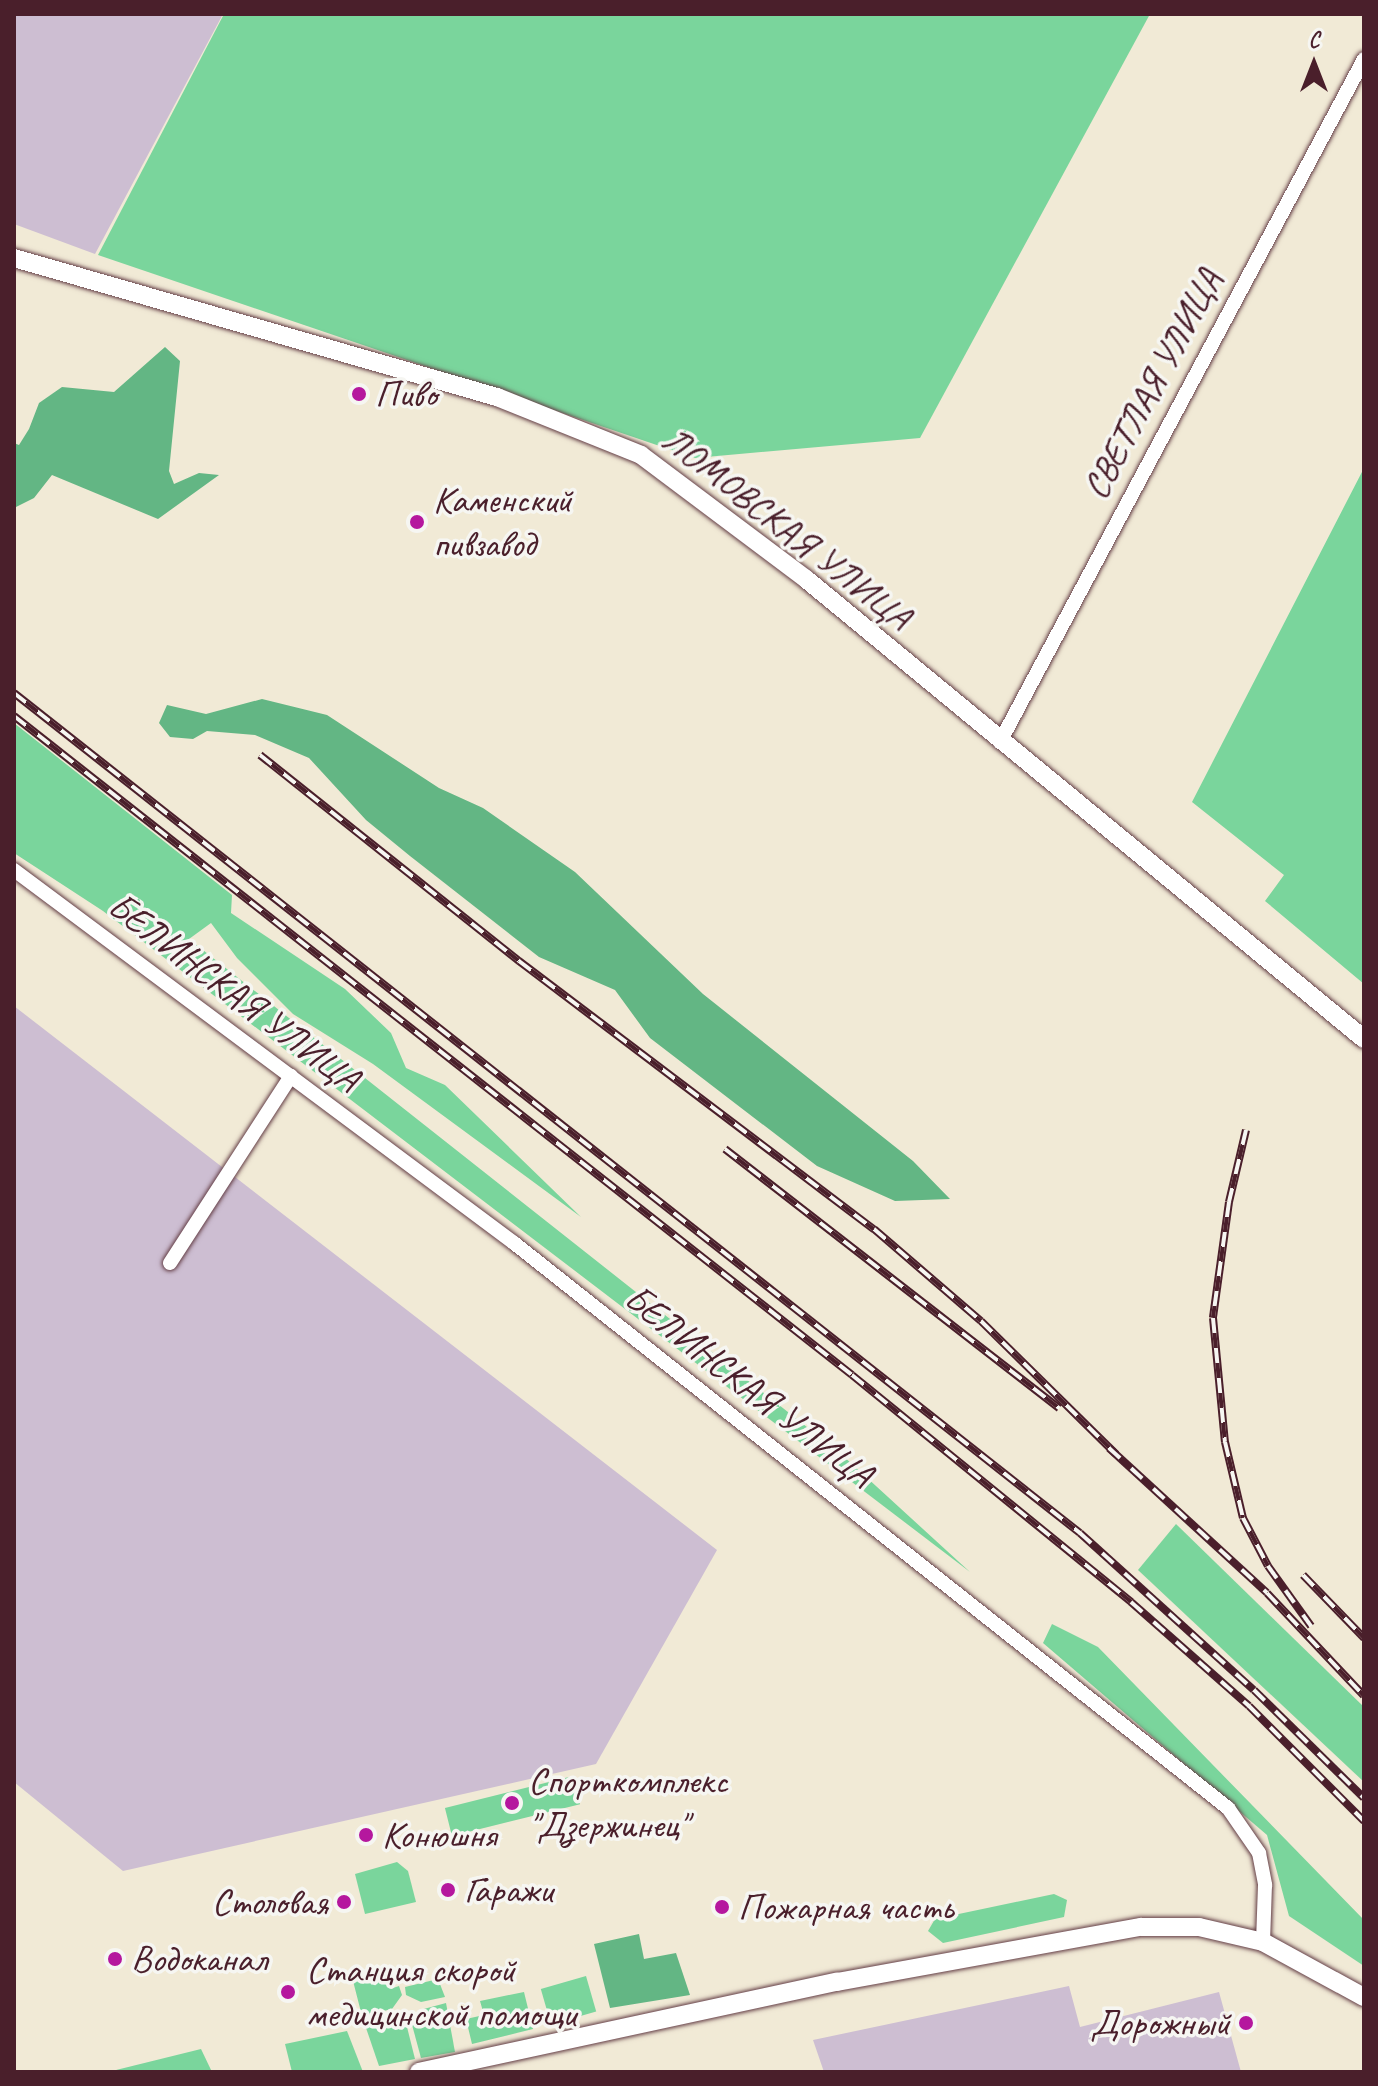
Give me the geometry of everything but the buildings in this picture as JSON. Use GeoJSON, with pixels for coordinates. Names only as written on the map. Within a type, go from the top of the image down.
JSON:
{"type":"FeatureCollection","features":[{"type":"Feature","properties":{"kind":"main road","name":"ЛОМОВСКАЯ УЛИЦА"},"geometry":{"type":"LineString","coordinates":[[14,258],[497,397],[641,455],[806,579],[1364,1039]]}},
{"type":"Feature","properties":{"kind":"main road"},"geometry":{"type":"LineString","coordinates":[[419,2072],[448,2069],[1101,1932],[1199,1927],[1263,1942],[1364,1997]]}},
{"type":"Feature","properties":{"kind":"street","name":"СВЕТЛАЯ УЛИЦА"},"geometry":{"type":"LineString","coordinates":[[1000,742],[1364,59]]}},
{"type":"Feature","properties":{"kind":"street","name":"БЕЛИНСКАЯ УЛИЦА"},"geometry":{"type":"LineString","coordinates":[[14,870],[514,1243],[1228,1808],[1259,1853],[1265,1885],[1263,1942]]}},
{"type":"Feature","properties":{"kind":"street"},"geometry":{"type":"LineString","coordinates":[[170,1263],[291,1076]]}},
{"type":"Feature","properties":{"kind":"shaded area"},"geometry":{"type":"Polygon","coordinates":[[[14,14],[223,14],[95,254],[14,224],[14,14]]]}},
{"type":"Feature","properties":{"kind":"shaded area"},"geometry":{"type":"Polygon","coordinates":[[[14,1006],[717,1550],[596,1764],[123,1871],[14,1782],[14,1006]]]}},
{"type":"Feature","properties":{"kind":"shaded area"},"geometry":{"type":"Polygon","coordinates":[[[1069,1986],[1080,2027],[1219,1992],[1241,2072],[824,2072],[813,2040],[1069,1986]]]}},
{"type":"Feature","properties":{"kind":"green space"},"geometry":{"type":"Polygon","coordinates":[[[224,14],[1150,14],[920,438],[695,458],[98,255],[224,14]]]}},
{"type":"Feature","properties":{"kind":"green space"},"geometry":{"type":"Polygon","coordinates":[[[165,347],[180,361],[169,471],[174,484],[199,473],[219,475],[158,519],[52,475],[34,498],[14,508],[14,443],[19,445],[29,429],[39,403],[62,387],[114,392],[165,347]]]}},
{"type":"Feature","properties":{"kind":"green space"},"geometry":{"type":"Polygon","coordinates":[[[1364,468],[1364,984],[1265,901],[1284,875],[1192,802],[1364,468]]]}},
{"type":"Feature","properties":{"kind":"green space"},"geometry":{"type":"Polygon","coordinates":[[[262,699],[327,715],[439,788],[483,808],[575,872],[703,994],[913,1161],[950,1199],[895,1201],[817,1166],[650,1038],[615,990],[539,957],[410,856],[366,820],[309,758],[255,735],[207,731],[193,739],[170,737],[159,723],[167,705],[206,714],[262,699]]]}},
{"type":"Feature","properties":{"kind":"green space"},"geometry":{"type":"Polygon","coordinates":[[[14,723],[232,895],[231,913],[345,989],[391,1033],[406,1068],[445,1085],[581,1217],[373,1064],[293,1014],[237,958],[211,923],[189,939],[841,1454],[970,1572],[103,911],[14,853],[14,723]]]}},
{"type":"Feature","properties":{"kind":"green space"},"geometry":{"type":"Polygon","coordinates":[[[1176,1524],[1364,1707],[1364,1782],[1138,1570],[1176,1524]]]}},
{"type":"Feature","properties":{"kind":"green space"},"geometry":{"type":"Polygon","coordinates":[[[1052,1624],[1098,1647],[1364,1920],[1364,1966],[1289,1916],[1267,1835],[1043,1643],[1052,1624]]]}},
{"type":"Feature","properties":{"kind":"green space","name":"Спорткомплекс \"Дзержинец\""},"geometry":{"type":"Polygon","coordinates":[[[573,1776],[580,1804],[452,1836],[445,1808],[573,1776]]]}},
{"type":"Feature","properties":{"kind":"green space"},"geometry":{"type":"Polygon","coordinates":[[[397,1862],[408,1871],[416,1902],[365,1914],[355,1874],[397,1862]]]}},
{"type":"Feature","properties":{"kind":"green space"},"geometry":{"type":"Polygon","coordinates":[[[1054,1894],[1067,1900],[1064,1917],[943,1943],[928,1931],[935,1919],[1054,1894]]]}},
{"type":"Feature","properties":{"kind":"green space"},"geometry":{"type":"Polygon","coordinates":[[[639,1934],[644,1959],[676,1953],[690,1995],[610,2008],[594,1944],[639,1934]]]}},
{"type":"Feature","properties":{"kind":"green space"},"geometry":{"type":"Polygon","coordinates":[[[389,1973],[393,1988],[399,1986],[402,1995],[392,2009],[362,2016],[352,1977],[389,1973]]]}},
{"type":"Feature","properties":{"kind":"green space"},"geometry":{"type":"Polygon","coordinates":[[[586,1976],[596,2012],[551,2025],[541,1989],[586,1976]]]}},
{"type":"Feature","properties":{"kind":"green space"},"geometry":{"type":"Polygon","coordinates":[[[438,1979],[445,1997],[421,2002],[406,1995],[405,1987],[438,1979]]]}},
{"type":"Feature","properties":{"kind":"green space"},"geometry":{"type":"Polygon","coordinates":[[[524,1992],[533,2029],[472,2044],[466,2019],[484,2015],[480,2001],[524,1992]]]}},
{"type":"Feature","properties":{"kind":"green space"},"geometry":{"type":"Polygon","coordinates":[[[446,2003],[455,2052],[421,2058],[411,2021],[420,2010],[446,2003]]]}},
{"type":"Feature","properties":{"kind":"green space"},"geometry":{"type":"Polygon","coordinates":[[[392,2015],[406,2023],[415,2059],[379,2066],[364,2022],[392,2015]]]}},
{"type":"Feature","properties":{"kind":"green space"},"geometry":{"type":"Polygon","coordinates":[[[347,2031],[363,2072],[292,2072],[285,2044],[347,2031]]]}},
{"type":"Feature","properties":{"kind":"green space"},"geometry":{"type":"Polygon","coordinates":[[[201,2049],[212,2072],[112,2072],[112,2071],[201,2049]]]}},
{"type":"Feature","properties":{"kind":"railway"},"geometry":{"type":"LineString","coordinates":[[14,693],[1080,1533],[1254,1690],[1364,1798]]}},
{"type":"Feature","properties":{"kind":"railway"},"geometry":{"type":"LineString","coordinates":[[14,716],[852,1375],[1131,1602],[1249,1706],[1364,1821]]}},
{"type":"Feature","properties":{"kind":"railway"},"geometry":{"type":"LineString","coordinates":[[260,755],[519,961],[874,1229],[981,1321],[1116,1454]]}},
{"type":"Feature","properties":{"kind":"railway"},"geometry":{"type":"LineString","coordinates":[[1246,1130],[1229,1202],[1213,1318],[1225,1442],[1243,1518],[1268,1566],[1311,1626]]}},
{"type":"Feature","properties":{"kind":"railway"},"geometry":{"type":"LineString","coordinates":[[725,1149],[1059,1408]]}},
{"type":"Feature","properties":{"kind":"railway"},"geometry":{"type":"LineString","coordinates":[[1109,1448],[1267,1593],[1364,1696]]}},
{"type":"Feature","properties":{"kind":"railway"},"geometry":{"type":"LineString","coordinates":[[1303,1575],[1364,1638]]}},
{"type":"Feature","properties":{"kind":"place","name":"Пиво"},"geometry":{"type":"Point","coordinates":[359,394]}},
{"type":"Feature","properties":{"kind":"place","name":"Каменский пивзавод"},"geometry":{"type":"Point","coordinates":[417,522]}},
{"type":"Feature","properties":{"kind":"place","name":"Спорткомплекс \"Дзержинец\""},"geometry":{"type":"Point","coordinates":[512,1803]}},
{"type":"Feature","properties":{"kind":"place","name":"Конюшня"},"geometry":{"type":"Point","coordinates":[366,1835]}},
{"type":"Feature","properties":{"kind":"place","name":"Гаражи"},"geometry":{"type":"Point","coordinates":[448,1890]}},
{"type":"Feature","properties":{"kind":"place","name":"Столовая"},"geometry":{"type":"Point","coordinates":[344,1902]}},
{"type":"Feature","properties":{"kind":"place","name":"Пожарная часть"},"geometry":{"type":"Point","coordinates":[722,1907]}},
{"type":"Feature","properties":{"kind":"place","name":"Водоканал"},"geometry":{"type":"Point","coordinates":[115,1959]}},
{"type":"Feature","properties":{"kind":"place","name":"Станция скорой медицинской помощи"},"geometry":{"type":"Point","coordinates":[288,1992]}},
{"type":"Feature","properties":{"kind":"place","name":"Дорожный"},"geometry":{"type":"Point","coordinates":[1246,2023]}}]}
